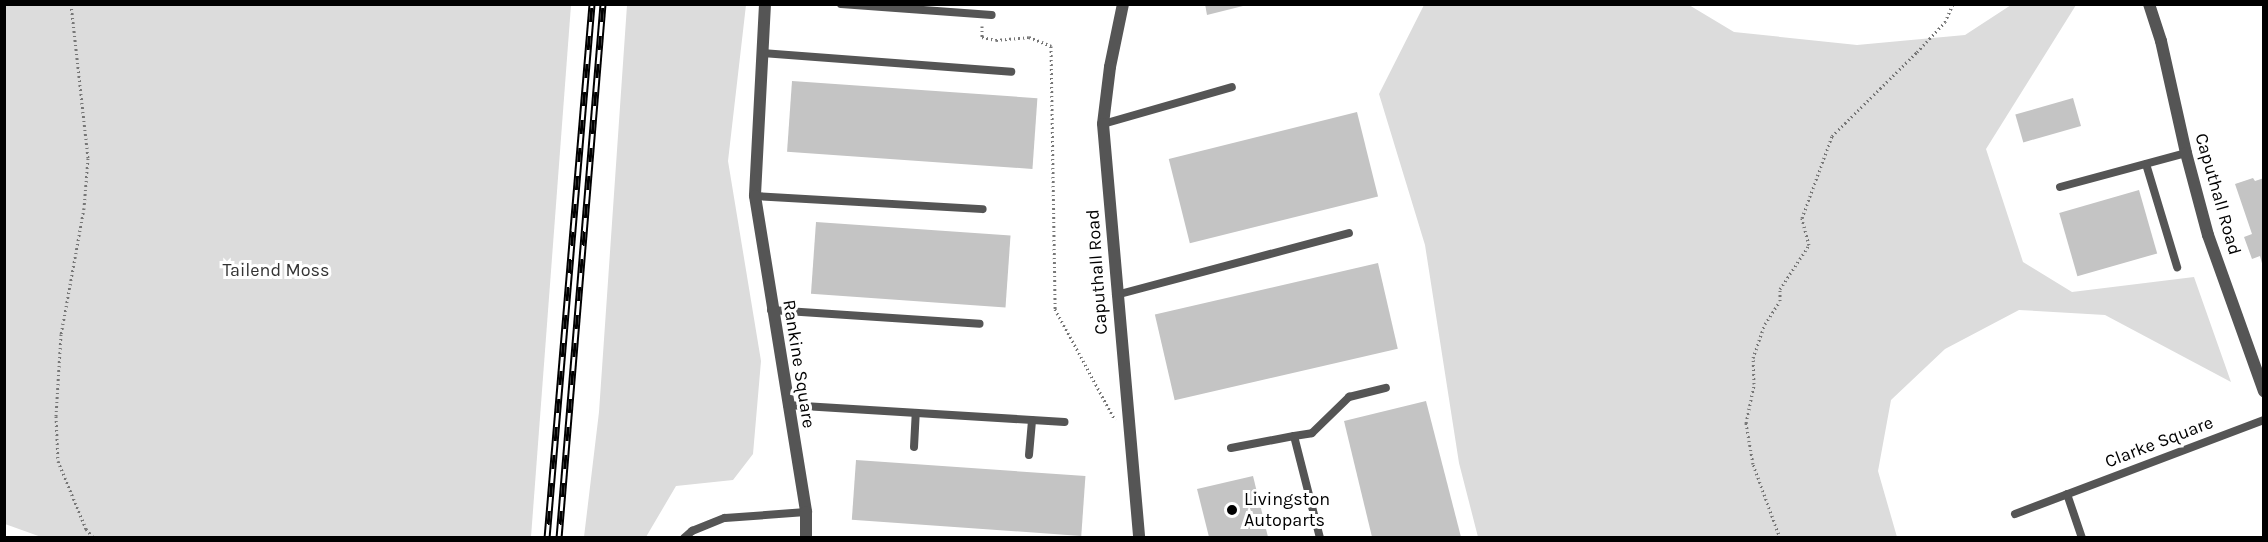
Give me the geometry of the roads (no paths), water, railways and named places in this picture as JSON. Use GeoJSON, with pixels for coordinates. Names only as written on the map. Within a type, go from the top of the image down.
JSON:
{"type":"FeatureCollection","features":[{"type":"Feature","properties":{"kind":"street","name":"Rankine Square"},"geometry":{"type":"LineString","coordinates":[[765,4],[755,196],[771,310],[806,512],[806,537]]}},
{"type":"Feature","properties":{"kind":"street","name":"Caputhall Road"},"geometry":{"type":"LineString","coordinates":[[1123,4],[1110,67],[1103,124],[1116,295],[1139,537]]}},
{"type":"Feature","properties":{"kind":"street","name":"Caputhall Road"},"geometry":{"type":"LineString","coordinates":[[2150,4],[2208,235],[2259,364],[2264,391]]}},
{"type":"Feature","properties":{"kind":"lane"},"geometry":{"type":"LineString","coordinates":[[841,4],[992,15]]}},
{"type":"Feature","properties":{"kind":"lane"},"geometry":{"type":"LineString","coordinates":[[761,53],[1011,72]]}},
{"type":"Feature","properties":{"kind":"lane"},"geometry":{"type":"LineString","coordinates":[[1103,124],[1232,87]]}},
{"type":"Feature","properties":{"kind":"lane"},"geometry":{"type":"LineString","coordinates":[[2060,188],[2186,153]]}},
{"type":"Feature","properties":{"kind":"lane"},"geometry":{"type":"LineString","coordinates":[[2146,164],[2177,267]]}},
{"type":"Feature","properties":{"kind":"lane"},"geometry":{"type":"LineString","coordinates":[[755,196],[983,209]]}},
{"type":"Feature","properties":{"kind":"lane"},"geometry":{"type":"LineString","coordinates":[[1116,295],[1348,233]]}},
{"type":"Feature","properties":{"kind":"lane"},"geometry":{"type":"LineString","coordinates":[[771,310],[980,324]]}},
{"type":"Feature","properties":{"kind":"lane"},"geometry":{"type":"LineString","coordinates":[[1231,448],[1312,433],[1349,397],[1386,388]]}},
{"type":"Feature","properties":{"kind":"lane"},"geometry":{"type":"LineString","coordinates":[[787,405],[1064,422]]}},
{"type":"Feature","properties":{"kind":"lane"},"geometry":{"type":"LineString","coordinates":[[914,447],[916,413]]}},
{"type":"Feature","properties":{"kind":"lane"},"geometry":{"type":"LineString","coordinates":[[1029,455],[1032,420]]}},
{"type":"Feature","properties":{"kind":"lane","name":"Clarke Square"},"geometry":{"type":"LineString","coordinates":[[2015,514],[2264,420]]}},
{"type":"Feature","properties":{"kind":"lane"},"geometry":{"type":"LineString","coordinates":[[1294,436],[1320,537]]}},
{"type":"Feature","properties":{"kind":"lane"},"geometry":{"type":"LineString","coordinates":[[2067,494],[2082,537]]}},
{"type":"Feature","properties":{"kind":"lane"},"geometry":{"type":"LineString","coordinates":[[684,537],[692,531],[725,518],[806,512]]}},
{"type":"Feature","properties":{"kind":"railway"},"geometry":{"type":"LineString","coordinates":[[547,538],[592,4]]}},
{"type":"Feature","properties":{"kind":"railway"},"geometry":{"type":"LineString","coordinates":[[559,538],[603,4]]}},
{"type":"Feature","properties":{"kind":"place","name":"Livingston Autoparts"},"geometry":{"type":"Point","coordinates":[1232,510]}},
{"type":"Feature","properties":{"kind":"park label","name":"Tailend Moss"},"geometry":{"type":"Point","coordinates":[276,270]}}]}
